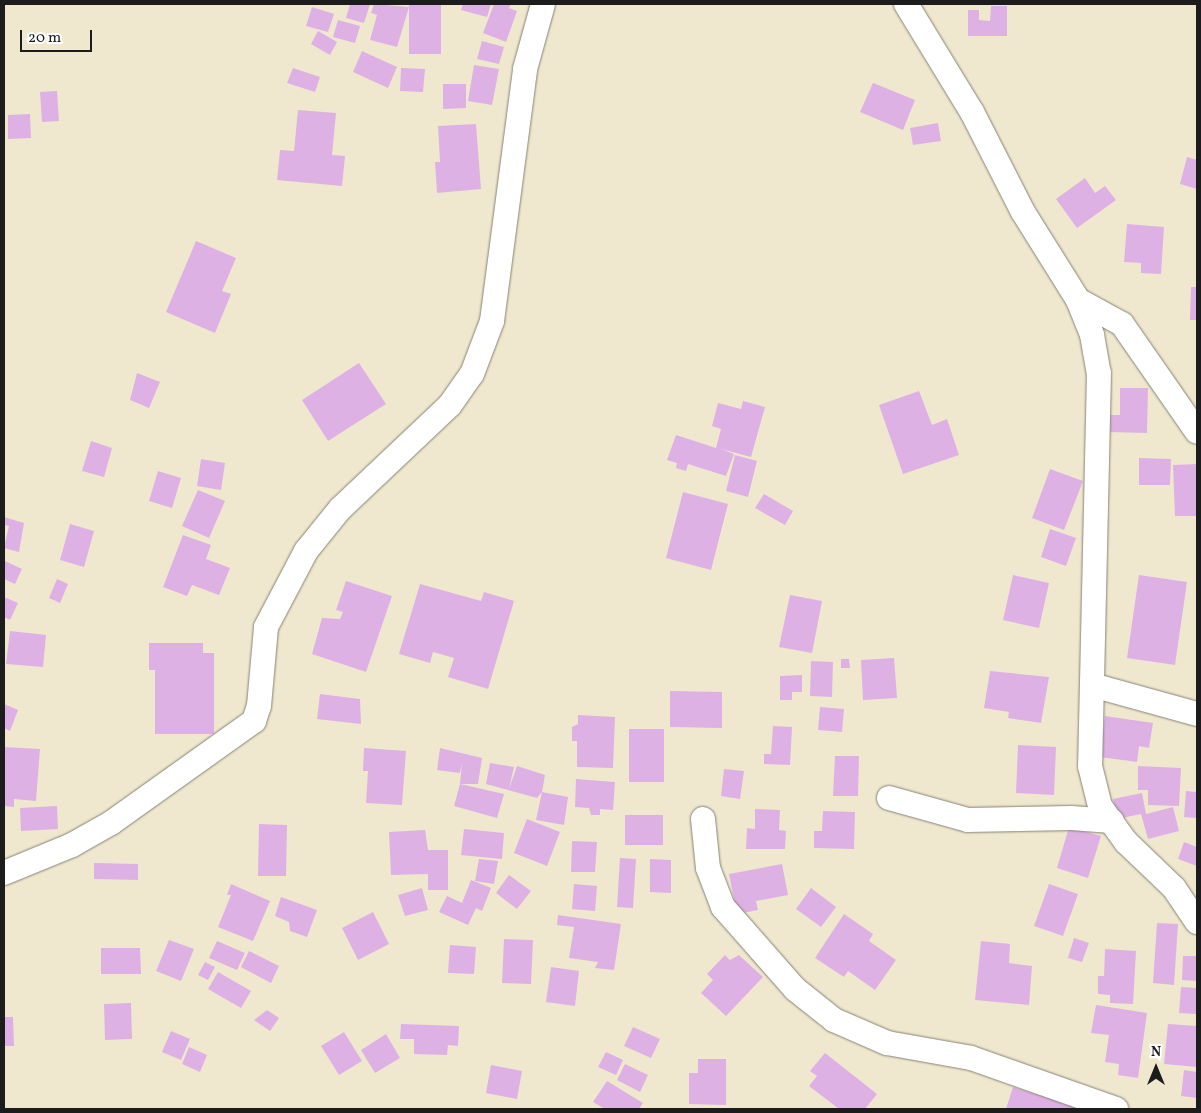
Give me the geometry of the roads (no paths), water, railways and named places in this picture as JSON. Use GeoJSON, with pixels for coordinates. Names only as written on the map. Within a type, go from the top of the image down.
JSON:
{"type":"FeatureCollection","features":[{"type":"Feature","properties":{"kind":"street"},"geometry":{"type":"LineString","coordinates":[[4,873],[72,845],[111,823],[254,720],[259,706],[266,627],[306,551],[340,509],[450,405],[472,374],[492,321],[526,69],[543,4]]}},
{"type":"Feature","properties":{"kind":"street"},"geometry":{"type":"LineString","coordinates":[[906,4],[972,112],[1023,212],[1078,300],[1092,336],[1099,373],[1090,766],[1100,806],[1126,842],[1174,888],[1197,922]]}},
{"type":"Feature","properties":{"kind":"street"},"geometry":{"type":"LineString","coordinates":[[1078,300],[1122,324],[1197,432]]}},
{"type":"Feature","properties":{"kind":"street"},"geometry":{"type":"LineString","coordinates":[[1092,685],[1197,714]]}},
{"type":"Feature","properties":{"kind":"street"},"geometry":{"type":"LineString","coordinates":[[889,798],[968,820],[1071,818],[1112,822]]}},
{"type":"Feature","properties":{"kind":"street"},"geometry":{"type":"LineString","coordinates":[[703,819],[708,868],[723,907],[795,989],[834,1020],[887,1043],[971,1058],[1116,1109]]}}]}
